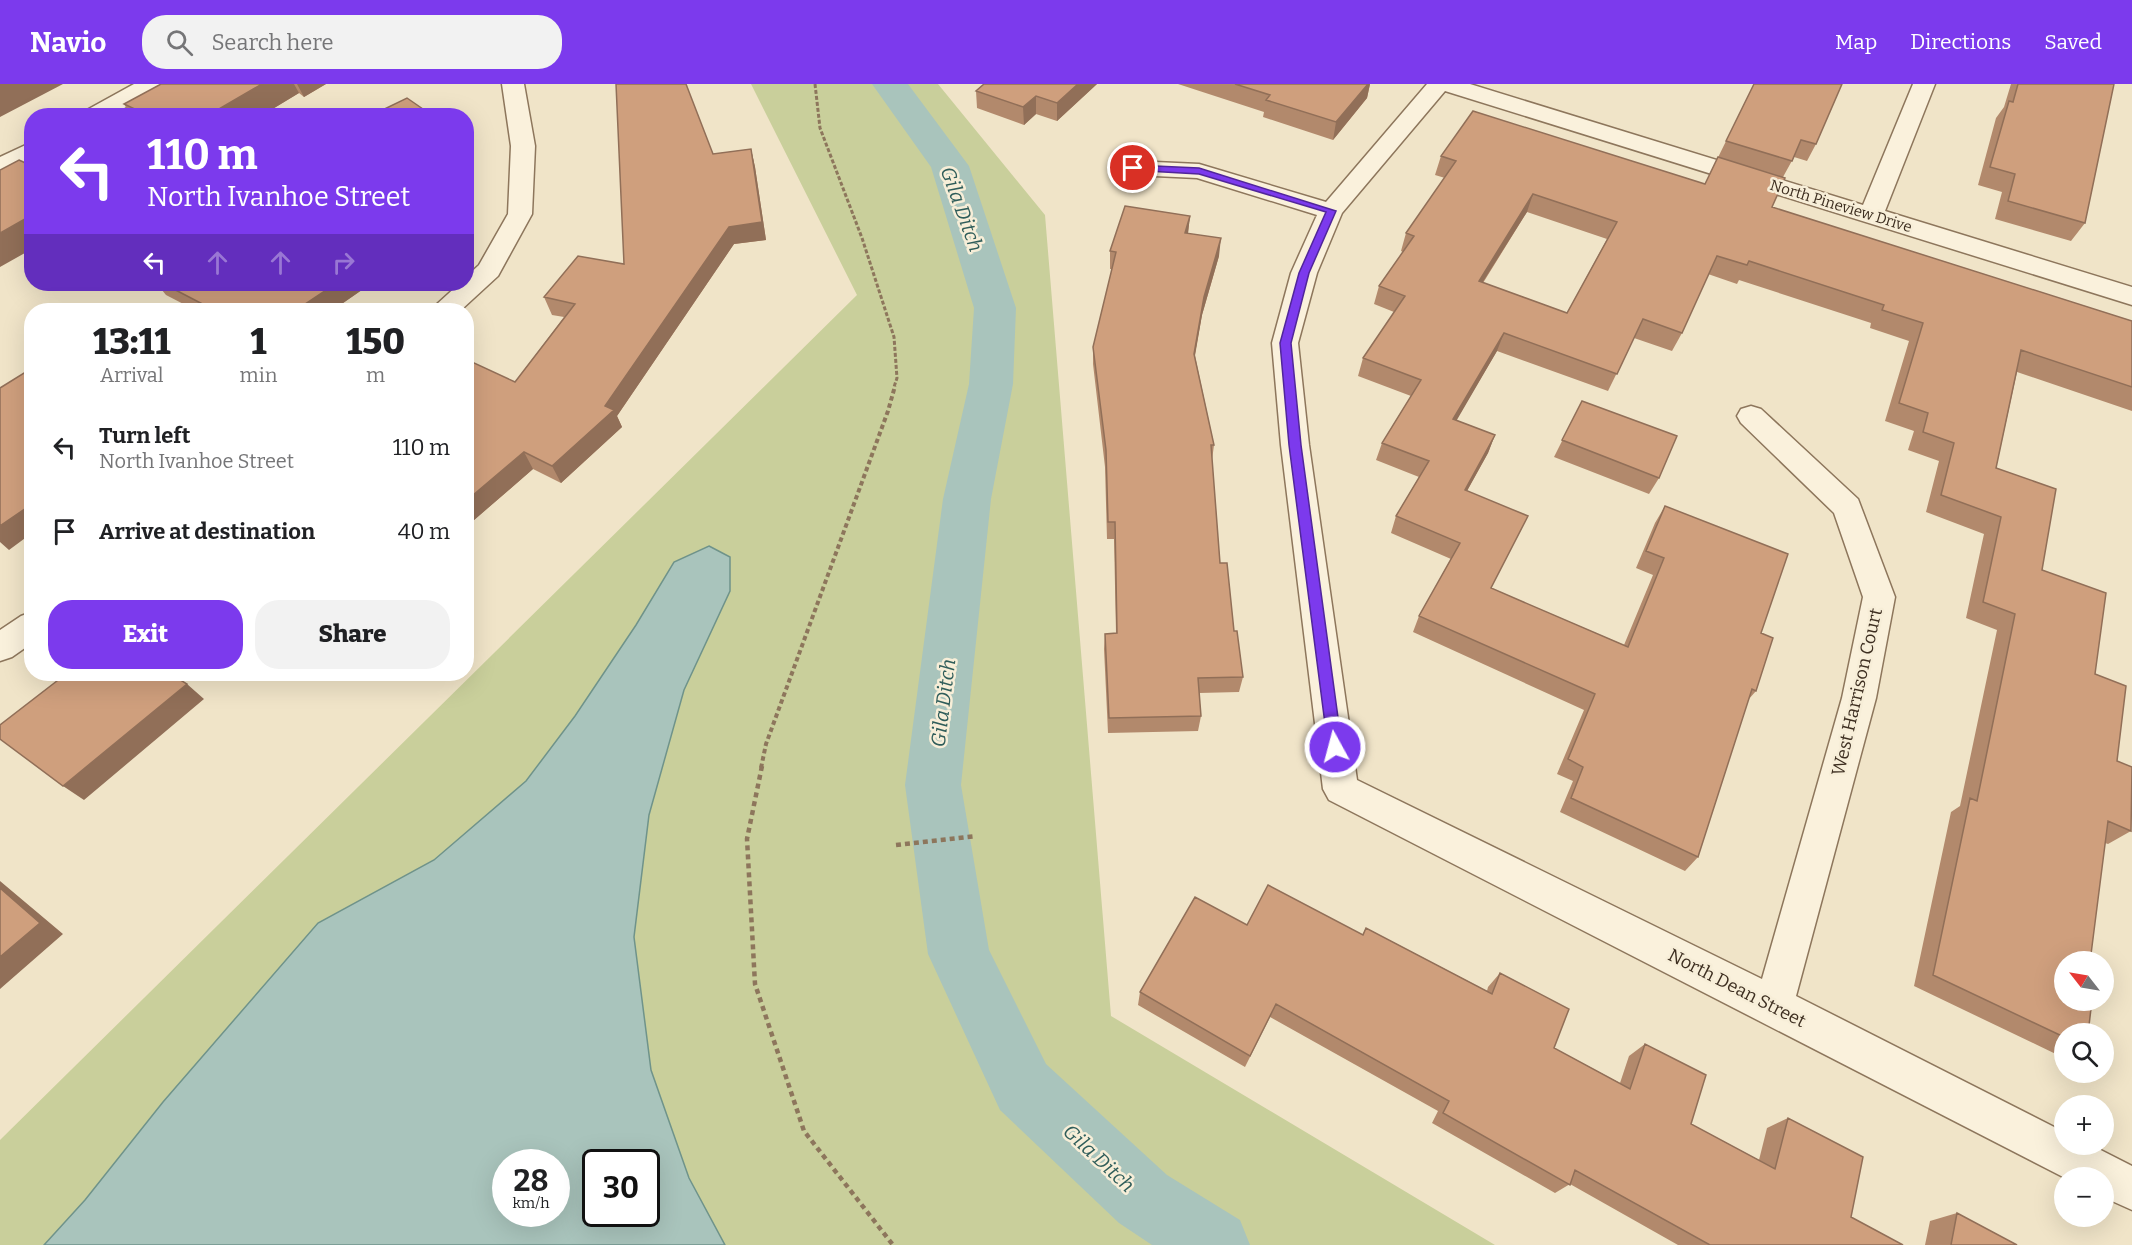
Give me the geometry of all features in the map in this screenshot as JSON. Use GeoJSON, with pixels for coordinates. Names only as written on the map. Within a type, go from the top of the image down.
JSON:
{"type":"FeatureCollection","features":[{"type":"Feature","properties":{"kind":"street"},"geometry":{"type":"LineString","coordinates":[[107,108],[150,84]]}},
{"type":"Feature","properties":{"kind":"street"},"geometry":{"type":"LineString","coordinates":[[474,284],[489,270],[520,214],[523,146],[513,84]]}},
{"type":"Feature","properties":{"kind":"street"},"geometry":{"type":"LineString","coordinates":[[1133,168],[1199,171],[1331,211],[1439,84]]}},
{"type":"Feature","properties":{"kind":"street","name":"North Pineview Drive"},"geometry":{"type":"LineString","coordinates":[[1448,84],[2132,296]]}},
{"type":"Feature","properties":{"kind":"street"},"geometry":{"type":"LineString","coordinates":[[1871,215],[1924,84]]}},
{"type":"Feature","properties":{"kind":"street"},"geometry":{"type":"LineString","coordinates":[[0,167],[24,154]]}},
{"type":"Feature","properties":{"kind":"street","name":"North Dean Street"},"geometry":{"type":"LineString","coordinates":[[1331,211],[1304,273],[1285,343],[1295,445],[1341,789],[2132,1189]]}},
{"type":"Feature","properties":{"kind":"street"},"geometry":{"type":"LineString","coordinates":[[454,303],[466,291]]}},
{"type":"Feature","properties":{"kind":"street","name":"West Harrison Court"},"geometry":{"type":"LineString","coordinates":[[1751,416],[1847,507],[1879,597],[1858,698],[1774,1006]]}},
{"type":"Feature","properties":{"kind":"street"},"geometry":{"type":"LineString","coordinates":[[0,648],[24,631]]}},
{"type":"Feature","properties":{"kind":"path"},"geometry":{"type":"LineString","coordinates":[[815,84],[820,128],[862,238],[894,337],[897,378],[888,411],[766,744],[747,839],[755,984],[804,1131],[893,1245]]}},
{"type":"Feature","properties":{"kind":"path"},"geometry":{"type":"LineString","coordinates":[[896,845],[976,836]]}},
{"type":"Feature","properties":{"kind":"green space"},"geometry":{"type":"Polygon","coordinates":[[[751,84],[938,84],[1045,215],[1111,1016],[1495,1245],[0,1245],[0,1140],[466,681],[474,681],[474,673],[857,295],[751,84]]]}},
{"type":"Feature","properties":{"kind":"water"},"geometry":{"type":"Polygon","coordinates":[[[709,546],[730,557],[730,591],[684,690],[649,815],[634,937],[651,1070],[689,1178],[725,1245],[44,1245],[85,1200],[163,1102],[318,923],[434,860],[526,781],[575,716],[636,625],[674,562],[709,546]]]}},
{"type":"Feature","properties":{"kind":"building"},"geometry":{"type":"Polygon","coordinates":[[[161,84],[262,84],[221,108],[133,108],[124,104],[161,84]]]}},
{"type":"Feature","properties":{"kind":"building"},"geometry":{"type":"Polygon","coordinates":[[[616,84],[686,84],[713,154],[751,149],[762,222],[729,227],[605,406],[614,410],[552,466],[524,452],[474,494],[474,363],[515,382],[575,304],[544,297],[578,256],[624,264],[616,84]]]}},
{"type":"Feature","properties":{"kind":"building"},"geometry":{"type":"Polygon","coordinates":[[[984,84],[1078,84],[1057,103],[1036,96],[1023,107],[976,91],[984,84]]]}},
{"type":"Feature","properties":{"kind":"building"},"geometry":{"type":"Polygon","coordinates":[[[1235,84],[1368,84],[1336,122],[1266,100],[1270,95],[1235,84]]]}},
{"type":"Feature","properties":{"kind":"building"},"geometry":{"type":"Polygon","coordinates":[[[1754,84],[1842,84],[1816,144],[1801,140],[1792,161],[1726,141],[1754,84]]]}},
{"type":"Feature","properties":{"kind":"building"},"geometry":{"type":"Polygon","coordinates":[[[2018,84],[2114,84],[2085,223],[2008,201],[2015,174],[1990,167],[2009,101],[2013,102],[2018,84]]]}},
{"type":"Feature","properties":{"kind":"building"},"geometry":{"type":"Polygon","coordinates":[[[407,98],[421,108],[386,108],[407,98]]]}},
{"type":"Feature","properties":{"kind":"building"},"geometry":{"type":"Polygon","coordinates":[[[1473,111],[1705,184],[1718,157],[1785,178],[1772,207],[2132,321],[2132,387],[2021,350],[1996,468],[2056,489],[2042,570],[2106,593],[2095,674],[2126,686],[2117,761],[2132,767],[2131,831],[2108,821],[2091,951],[2054,951],[2054,1011],[2091,1011],[2089,1023],[2054,1023],[2054,1032],[1933,975],[1970,798],[1977,801],[2015,614],[1983,602],[2001,517],[1941,495],[1954,443],[1923,432],[1928,413],[1899,403],[1923,323],[1882,310],[1884,305],[1749,261],[1747,265],[1717,256],[1682,333],[1643,319],[1617,374],[1504,333],[1453,419],[1495,435],[1465,490],[1528,516],[1491,588],[1628,647],[1664,558],[1646,551],[1665,506],[1788,554],[1761,633],[1773,638],[1756,691],[1752,689],[1698,857],[1571,798],[1583,767],[1568,759],[1595,694],[1419,616],[1460,543],[1396,516],[1429,461],[1382,443],[1421,380],[1363,358],[1405,296],[1379,286],[1414,236],[1406,233],[1456,161],[1441,156],[1473,111]],[[1533,194],[1479,281],[1567,313],[1617,222],[1533,194]]]}},
{"type":"Feature","properties":{"kind":"building"},"geometry":{"type":"Polygon","coordinates":[[[19,160],[24,162],[24,220],[0,233],[0,170],[19,160]]]}},
{"type":"Feature","properties":{"kind":"building"},"geometry":{"type":"Polygon","coordinates":[[[1125,206],[1190,216],[1185,233],[1221,238],[1204,297],[1194,354],[1214,445],[1211,445],[1220,563],[1227,563],[1234,631],[1237,631],[1243,677],[1198,678],[1201,716],[1109,718],[1105,634],[1117,633],[1115,522],[1108,522],[1106,450],[1093,347],[1116,252],[1110,251],[1125,206]]]}},
{"type":"Feature","properties":{"kind":"building"},"geometry":{"type":"Polygon","coordinates":[[[177,291],[324,291],[306,303],[201,303],[177,291]]]}},
{"type":"Feature","properties":{"kind":"building"},"geometry":{"type":"Polygon","coordinates":[[[24,373],[24,510],[0,526],[0,388],[24,373]]]}},
{"type":"Feature","properties":{"kind":"building"},"geometry":{"type":"Polygon","coordinates":[[[1582,401],[1677,436],[1659,478],[1562,440],[1582,401]]]}},
{"type":"Feature","properties":{"kind":"building"},"geometry":{"type":"Polygon","coordinates":[[[57,681],[182,681],[187,684],[63,786],[0,739],[0,725],[57,681]]]}},
{"type":"Feature","properties":{"kind":"building"},"geometry":{"type":"Polygon","coordinates":[[[1268,885],[1363,935],[1366,928],[1492,994],[1500,973],[1569,1009],[1554,1048],[1630,1089],[1645,1044],[1706,1075],[1691,1124],[1775,1169],[1788,1118],[1863,1157],[1851,1217],[1903,1245],[1710,1245],[1575,1170],[1570,1185],[1443,1113],[1449,1101],[1276,1004],[1250,1056],[1140,992],[1195,897],[1247,925],[1268,885]]]}},
{"type":"Feature","properties":{"kind":"building"},"geometry":{"type":"Polygon","coordinates":[[[0,888],[40,923],[0,957],[0,888]]]}},
{"type":"Feature","properties":{"kind":"building"},"geometry":{"type":"Polygon","coordinates":[[[1957,1213],[2017,1245],[1951,1245],[1957,1213]]]}},
{"type":"Feature","properties":{"kind":"waterway","name":"Gila Ditch"},"geometry":{"type":"LineString","coordinates":[[890,84],[950,166],[995,308],[991,384],[967,499],[933,785],[959,954],[1023,1087],[1143,1199],[1215,1245]]}},
{"type":"Feature","properties":{"kind":"route"},"geometry":{"type":"LineString","coordinates":[[1133,168],[1199,171],[1331,211],[1304,273],[1285,343],[1295,445],[1335,747]]}}]}
